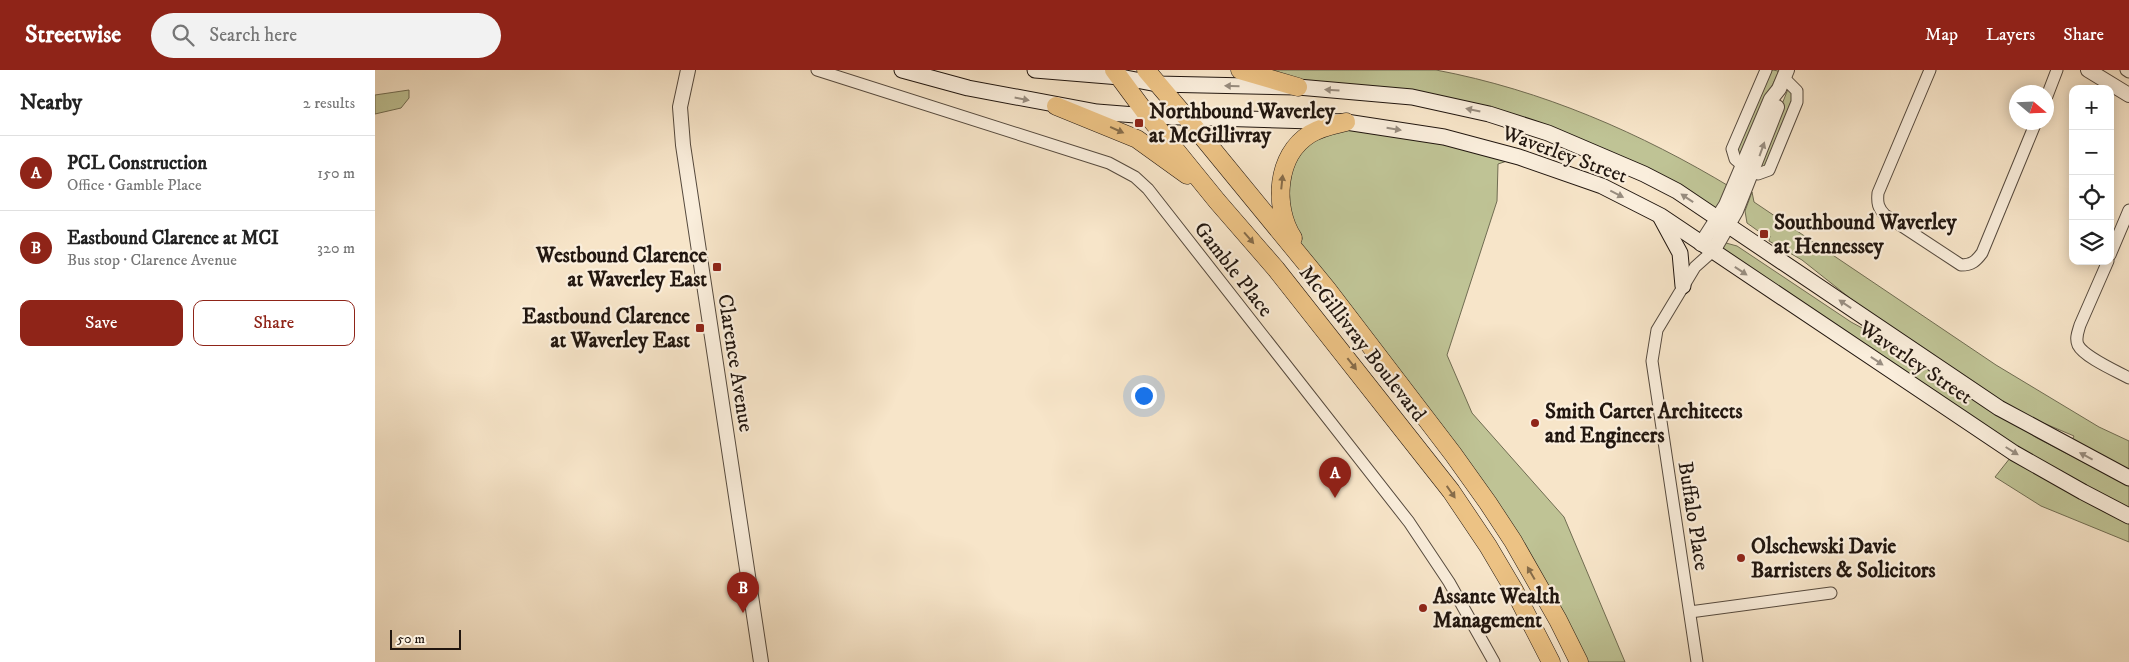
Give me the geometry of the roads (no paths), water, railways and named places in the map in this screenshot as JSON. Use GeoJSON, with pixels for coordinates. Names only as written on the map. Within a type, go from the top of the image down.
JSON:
{"type":"FeatureCollection","features":[{"type":"Feature","properties":{"kind":"main road","name":"Waverley Street"},"geometry":{"type":"LineString","coordinates":[[903,70],[968,88],[1056,106],[1148,116],[1346,122],[1444,137],[1519,157],[1602,186],[1661,216],[2014,453],[2129,516]]}},
{"type":"Feature","properties":{"kind":"main road","name":"Waverley Street"},"geometry":{"type":"LineString","coordinates":[[1035,70],[1117,73],[1367,92],[1412,98],[1489,114],[1548,133],[1644,174],[1677,192],[1999,408],[2129,478]]}},
{"type":"Feature","properties":{"kind":"main road"},"geometry":{"type":"LineString","coordinates":[[1240,70],[1298,87]]}},
{"type":"Feature","properties":{"kind":"main road","name":"McGillivray Boulevard"},"geometry":{"type":"LineString","coordinates":[[1117,73],[1148,116],[1217,201],[1276,269],[1451,492],[1488,546],[1514,590],[1551,662]]}},
{"type":"Feature","properties":{"kind":"main road","name":"McGillivray Boulevard"},"geometry":{"type":"LineString","coordinates":[[1151,77],[1186,116],[1327,288],[1489,503],[1537,583],[1579,662]]}},
{"type":"Feature","properties":{"kind":"main road"},"geometry":{"type":"LineString","coordinates":[[1056,106],[1137,139],[1171,162],[1217,201]]}},
{"type":"Feature","properties":{"kind":"main road"},"geometry":{"type":"LineString","coordinates":[[1327,288],[1290,233],[1281,198],[1281,179],[1285,164],[1292,152],[1303,140],[1321,128],[1346,122]]}},
{"type":"Feature","properties":{"kind":"main road"},"geometry":{"type":"LineString","coordinates":[[1661,216],[1680,253],[1683,286]]}},
{"type":"Feature","properties":{"kind":"street","name":"Clarence Avenue"},"geometry":{"type":"LineString","coordinates":[[688,70],[680,107],[683,145],[761,662]]}},
{"type":"Feature","properties":{"kind":"street","name":"Gamble Place"},"geometry":{"type":"LineString","coordinates":[[817,70],[1109,163],[1135,177],[1148,189],[1394,501],[1449,582],[1494,662]]}},
{"type":"Feature","properties":{"kind":"street"},"geometry":{"type":"LineString","coordinates":[[1707,247],[1723,222],[1736,211],[1748,168],[1771,99],[1783,79],[1797,91],[1797,102],[1769,170],[1759,174],[1748,168],[1735,159],[1732,149],[1766,70]]}},
{"type":"Feature","properties":{"kind":"street"},"geometry":{"type":"LineString","coordinates":[[1930,70],[1878,193],[1877,201],[1879,210],[1885,216],[1961,265],[1969,265],[1982,253],[2032,130]]}},
{"type":"Feature","properties":{"kind":"street"},"geometry":{"type":"LineString","coordinates":[[2051,85],[2057,70]]}},
{"type":"Feature","properties":{"kind":"street"},"geometry":{"type":"LineString","coordinates":[[2088,70],[2129,95]]}},
{"type":"Feature","properties":{"kind":"street"},"geometry":{"type":"LineString","coordinates":[[2114,247],[2129,210]]}},
{"type":"Feature","properties":{"kind":"street"},"geometry":{"type":"LineString","coordinates":[[2119,236],[2129,242]]}},
{"type":"Feature","properties":{"kind":"street","name":"Buffalo Place"},"geometry":{"type":"LineString","coordinates":[[1697,662],[1652,361],[1657,330],[1707,247]]}},
{"type":"Feature","properties":{"kind":"street"},"geometry":{"type":"LineString","coordinates":[[2106,265],[2080,326],[2077,343],[2091,357],[2129,378]]}},
{"type":"Feature","properties":{"kind":"street"},"geometry":{"type":"LineString","coordinates":[[1690,612],[1831,593]]}},
{"type":"Feature","properties":{"kind":"place","name":"Northbound Waverley at McGillivray"},"geometry":{"type":"Point","coordinates":[1139,123]}},
{"type":"Feature","properties":{"kind":"place","name":"Southbound Waverley at Hennessey"},"geometry":{"type":"Point","coordinates":[1764,234]}},
{"type":"Feature","properties":{"kind":"place","name":"Westbound Clarence at Waverley East"},"geometry":{"type":"Point","coordinates":[717,267]}},
{"type":"Feature","properties":{"kind":"place","name":"Eastbound Clarence at Waverley East"},"geometry":{"type":"Point","coordinates":[700,328]}},
{"type":"Feature","properties":{"kind":"place","name":"Smith Carter Architects and Engineers"},"geometry":{"type":"Point","coordinates":[1535,423]}},
{"type":"Feature","properties":{"kind":"place","name":"PCL Construction"},"geometry":{"type":"Point","coordinates":[1335,498]}},
{"type":"Feature","properties":{"kind":"place","name":"Olschewski Davie Barristers & Solicitors"},"geometry":{"type":"Point","coordinates":[1741,558]}},
{"type":"Feature","properties":{"kind":"place","name":"Assante Wealth Management"},"geometry":{"type":"Point","coordinates":[1423,608]}},
{"type":"Feature","properties":{"kind":"place","name":"Eastbound Clarence at MCI"},"geometry":{"type":"Point","coordinates":[743,613]}}]}
